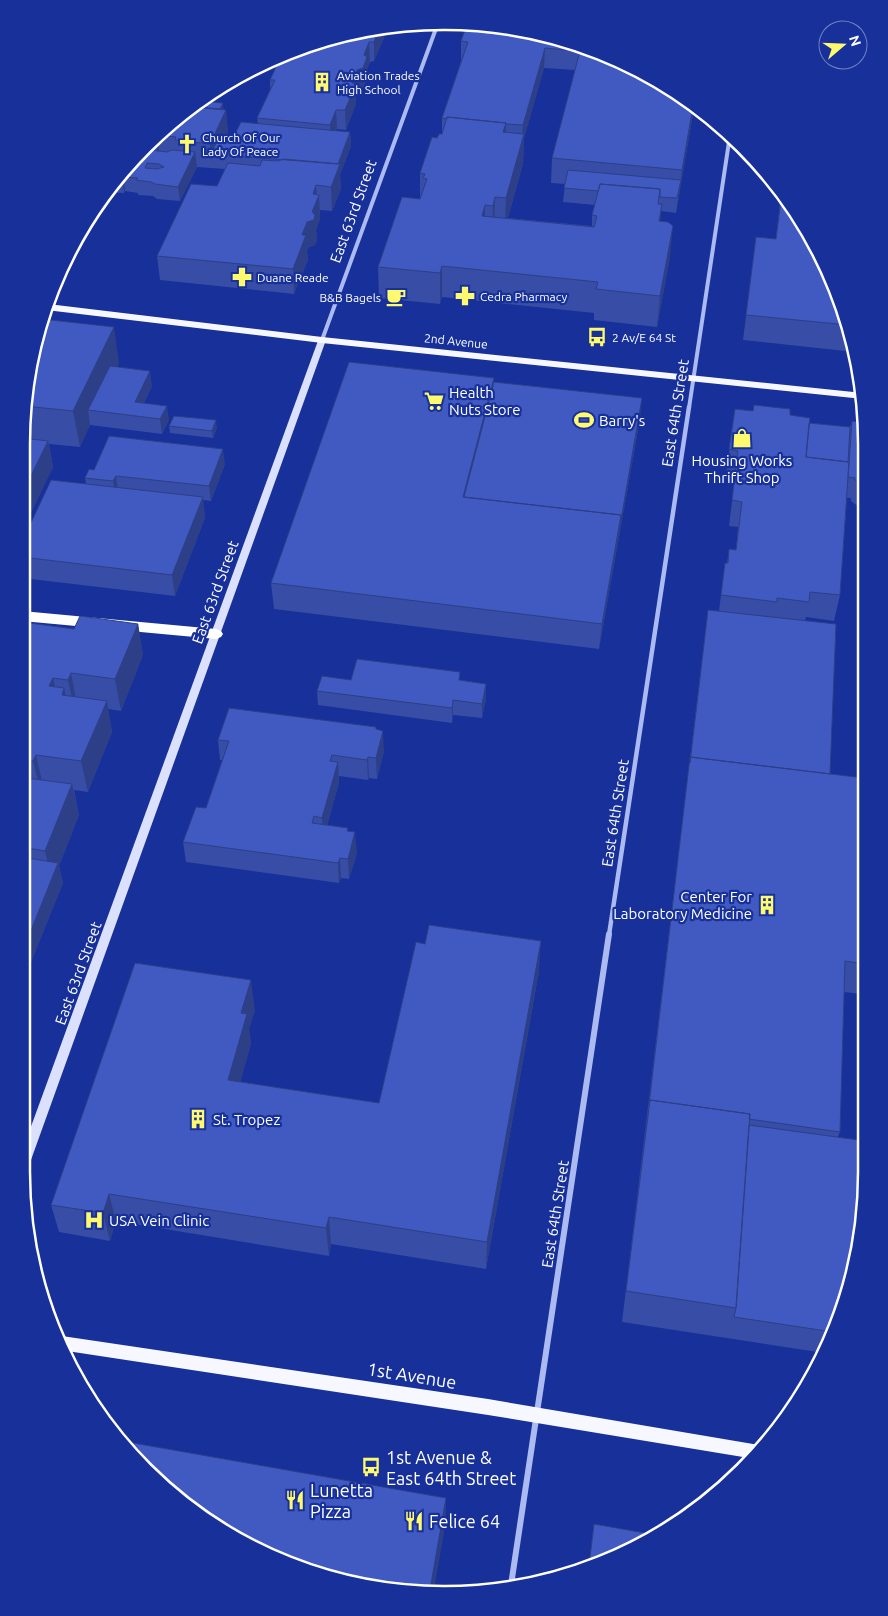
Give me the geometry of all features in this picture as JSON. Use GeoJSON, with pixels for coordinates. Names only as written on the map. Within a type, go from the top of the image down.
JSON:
{"type":"FeatureCollection","features":[{"type":"Feature","properties":{"kind":"highway"},"geometry":{"type":"LineString","coordinates":[[30,617],[216,634]]}},
{"type":"Feature","properties":{"kind":"main road","name":"2nd Avenue"},"geometry":{"type":"LineString","coordinates":[[53,308],[322,340],[855,395]]}},
{"type":"Feature","properties":{"kind":"main road","name":"1st Avenue"},"geometry":{"type":"LineString","coordinates":[[68,1344],[537,1415],[750,1450]]}},
{"type":"Feature","properties":{"kind":"street","name":"East 63rd Street"},"geometry":{"type":"LineString","coordinates":[[30,1146],[435,30]]}},
{"type":"Feature","properties":{"kind":"street","name":"East 64th Street"},"geometry":{"type":"LineString","coordinates":[[513,1580],[729,144]]}},
{"type":"Feature","properties":{"kind":"building"},"geometry":{"type":"Polygon","coordinates":[[[465,31],[471,31],[525,38],[566,49],[545,48],[523,125],[506,124],[442,118],[468,42],[461,41],[465,31]]]}},
{"type":"Feature","properties":{"kind":"building","name":"Aviation Trades High School"},"geometry":{"type":"Polygon","coordinates":[[[376,36],[374,42],[369,42],[364,55],[367,57],[363,68],[357,70],[352,83],[356,84],[345,110],[336,110],[330,125],[257,118],[275,80],[270,80],[276,66],[286,62],[337,44],[376,36]]]}},
{"type":"Feature","properties":{"kind":"building"},"geometry":{"type":"Polygon","coordinates":[[[579,53],[651,85],[692,113],[682,170],[552,158],[579,53]]]}},
{"type":"Feature","properties":{"kind":"building"},"geometry":{"type":"Polygon","coordinates":[[[211,102],[223,103],[220,109],[204,107],[211,102]]]}},
{"type":"Feature","properties":{"kind":"building"},"geometry":{"type":"Polygon","coordinates":[[[203,108],[226,110],[210,144],[175,140],[176,137],[168,136],[203,108]]]}},
{"type":"Feature","properties":{"kind":"building"},"geometry":{"type":"Polygon","coordinates":[[[447,117],[506,123],[503,132],[524,134],[506,198],[495,197],[493,206],[485,205],[482,216],[594,227],[597,216],[592,215],[600,184],[660,189],[658,204],[662,204],[659,221],[668,222],[673,226],[660,296],[596,289],[598,282],[442,266],[440,273],[378,267],[402,197],[420,199],[427,179],[423,178],[425,174],[420,173],[432,137],[437,138],[439,134],[442,134],[447,117]]]}},
{"type":"Feature","properties":{"kind":"building"},"geometry":{"type":"Polygon","coordinates":[[[241,122],[350,132],[338,164],[211,154],[219,137],[233,138],[241,122]]]}},
{"type":"Feature","properties":{"kind":"building"},"geometry":{"type":"Polygon","coordinates":[[[152,150],[195,152],[178,187],[136,180],[138,178],[128,177],[152,150]],[[147,163],[145,168],[157,169],[164,167],[159,164],[147,163]]]}},
{"type":"Feature","properties":{"kind":"building"},"geometry":{"type":"Polygon","coordinates":[[[284,159],[340,164],[331,187],[316,185],[313,194],[319,195],[312,212],[315,215],[314,220],[307,222],[302,235],[306,235],[293,269],[157,256],[191,184],[217,186],[228,163],[260,166],[262,160],[278,161],[284,159]]]}},
{"type":"Feature","properties":{"kind":"building"},"geometry":{"type":"Polygon","coordinates":[[[568,170],[681,180],[677,198],[660,197],[660,189],[600,184],[598,191],[564,188],[568,170]]]}},
{"type":"Feature","properties":{"kind":"building"},"geometry":{"type":"Polygon","coordinates":[[[781,204],[803,237],[815,261],[840,324],[746,315],[756,237],[776,239],[781,204]]]}},
{"type":"Feature","properties":{"kind":"building"},"geometry":{"type":"Polygon","coordinates":[[[49,320],[114,327],[73,411],[32,407],[38,363],[49,320]]]}},
{"type":"Feature","properties":{"kind":"building"},"geometry":{"type":"Polygon","coordinates":[[[349,362],[494,378],[463,497],[621,515],[602,624],[271,583],[349,362]]]}},
{"type":"Feature","properties":{"kind":"building"},"geometry":{"type":"Polygon","coordinates":[[[110,366],[150,371],[135,402],[167,406],[160,419],[88,410],[110,366]]]}},
{"type":"Feature","properties":{"kind":"building"},"geometry":{"type":"Polygon","coordinates":[[[494,382],[642,398],[621,520],[621,515],[464,497],[494,382]]]}},
{"type":"Feature","properties":{"kind":"building"},"geometry":{"type":"Polygon","coordinates":[[[754,405],[790,409],[790,415],[810,418],[806,457],[849,462],[840,595],[810,592],[809,602],[777,598],[777,602],[721,595],[725,563],[728,563],[729,549],[736,550],[742,502],[732,500],[738,451],[729,449],[735,409],[753,411],[754,405]]]}},
{"type":"Feature","properties":{"kind":"building"},"geometry":{"type":"Polygon","coordinates":[[[174,416],[216,420],[212,431],[169,426],[174,416]]]}},
{"type":"Feature","properties":{"kind":"building"},"geometry":{"type":"Polygon","coordinates":[[[852,421],[857,422],[858,483],[855,478],[848,477],[852,421]]]}},
{"type":"Feature","properties":{"kind":"building"},"geometry":{"type":"Polygon","coordinates":[[[809,423],[850,427],[848,462],[806,457],[809,423]]]}},
{"type":"Feature","properties":{"kind":"building"},"geometry":{"type":"Polygon","coordinates":[[[109,436],[223,449],[209,486],[116,476],[113,481],[85,478],[89,469],[94,470],[109,436]]]}},
{"type":"Feature","properties":{"kind":"building"},"geometry":{"type":"Polygon","coordinates":[[[30,439],[48,441],[30,478],[30,439]]]}},
{"type":"Feature","properties":{"kind":"building"},"geometry":{"type":"Polygon","coordinates":[[[51,480],[203,497],[172,575],[30,558],[30,525],[51,480]]]}},
{"type":"Feature","properties":{"kind":"building"},"geometry":{"type":"Polygon","coordinates":[[[708,610],[836,624],[830,774],[691,757],[708,610]]]}},
{"type":"Feature","properties":{"kind":"building"},"geometry":{"type":"Polygon","coordinates":[[[80,616],[138,624],[115,679],[71,673],[68,680],[53,678],[49,686],[64,688],[62,695],[107,701],[81,761],[36,755],[33,761],[30,761],[30,623],[74,629],[80,616]]]}},
{"type":"Feature","properties":{"kind":"building"},"geometry":{"type":"Polygon","coordinates":[[[357,659],[460,672],[459,680],[486,684],[482,704],[453,700],[452,708],[317,691],[322,676],[351,680],[357,659]]]}},
{"type":"Feature","properties":{"kind":"building"},"geometry":{"type":"Polygon","coordinates":[[[229,708],[376,727],[376,729],[383,731],[376,758],[368,757],[367,760],[332,755],[330,761],[338,762],[322,818],[314,816],[312,823],[348,828],[347,831],[355,832],[348,859],[340,858],[338,863],[183,842],[196,807],[206,808],[229,741],[218,740],[229,708]]]}},
{"type":"Feature","properties":{"kind":"building"},"geometry":{"type":"Polygon","coordinates":[[[690,757],[858,777],[858,963],[845,961],[840,1132],[749,1119],[750,1114],[650,1100],[649,1105],[690,757]]]}},
{"type":"Feature","properties":{"kind":"building"},"geometry":{"type":"Polygon","coordinates":[[[30,779],[72,784],[45,851],[30,848],[30,779]]]}},
{"type":"Feature","properties":{"kind":"building"},"geometry":{"type":"Polygon","coordinates":[[[30,858],[58,863],[30,933],[30,858]]]}},
{"type":"Feature","properties":{"kind":"building","name":"St. Tropez"},"geometry":{"type":"Polygon","coordinates":[[[429,925],[541,941],[487,1242],[329,1217],[326,1228],[109,1194],[103,1213],[51,1205],[135,963],[251,980],[241,1013],[247,1014],[228,1080],[379,1103],[416,942],[425,944],[429,925]]]}},
{"type":"Feature","properties":{"kind":"building"},"geometry":{"type":"Polygon","coordinates":[[[650,1100],[750,1114],[736,1308],[626,1291],[650,1100]]]}},
{"type":"Feature","properties":{"kind":"building"},"geometry":{"type":"Polygon","coordinates":[[[749,1125],[858,1140],[857,1199],[850,1253],[836,1305],[826,1331],[734,1317],[749,1125]]]}},
{"type":"Feature","properties":{"kind":"building"},"geometry":{"type":"Polygon","coordinates":[[[131,1443],[446,1498],[431,1586],[363,1578],[311,1564],[237,1531],[171,1483],[151,1465],[131,1443]]]}},
{"type":"Feature","properties":{"kind":"building"},"geometry":{"type":"Polygon","coordinates":[[[594,1524],[647,1533],[627,1543],[590,1559],[594,1524]]]}},
{"type":"Feature","properties":{"kind":"place","name":"Aviation Trades High School"},"geometry":{"type":"Point","coordinates":[322,82]}},
{"type":"Feature","properties":{"kind":"place","name":"Church Of Our Lady Of Peace"},"geometry":{"type":"Point","coordinates":[187,144]}},
{"type":"Feature","properties":{"kind":"place","name":"Duane Reade"},"geometry":{"type":"Point","coordinates":[242,277]}},
{"type":"Feature","properties":{"kind":"place","name":"Cedra Pharmacy"},"geometry":{"type":"Point","coordinates":[465,296]}},
{"type":"Feature","properties":{"kind":"place","name":"B&B Bagels"},"geometry":{"type":"Point","coordinates":[396,297]}},
{"type":"Feature","properties":{"kind":"place","name":"2 Av/E 64 St"},"geometry":{"type":"Point","coordinates":[597,337]}},
{"type":"Feature","properties":{"kind":"place","name":"Health Nuts Store"},"geometry":{"type":"Point","coordinates":[434,401]}},
{"type":"Feature","properties":{"kind":"place","name":"Barry's"},"geometry":{"type":"Point","coordinates":[584,420]}},
{"type":"Feature","properties":{"kind":"place","name":"Housing Works Thrift Shop"},"geometry":{"type":"Point","coordinates":[742,438]}},
{"type":"Feature","properties":{"kind":"place","name":"Center For Laboratory Medicine"},"geometry":{"type":"Point","coordinates":[767,905]}},
{"type":"Feature","properties":{"kind":"place","name":"St. Tropez"},"geometry":{"type":"Point","coordinates":[198,1119]}},
{"type":"Feature","properties":{"kind":"place","name":"USA Vein Clinic"},"geometry":{"type":"Point","coordinates":[94,1220]}},
{"type":"Feature","properties":{"kind":"place","name":"1st Avenue & East 64th Street"},"geometry":{"type":"Point","coordinates":[371,1467]}},
{"type":"Feature","properties":{"kind":"place","name":"Lunetta Pizza"},"geometry":{"type":"Point","coordinates":[295,1500]}},
{"type":"Feature","properties":{"kind":"place","name":"Felice 64"},"geometry":{"type":"Point","coordinates":[414,1521]}}]}
